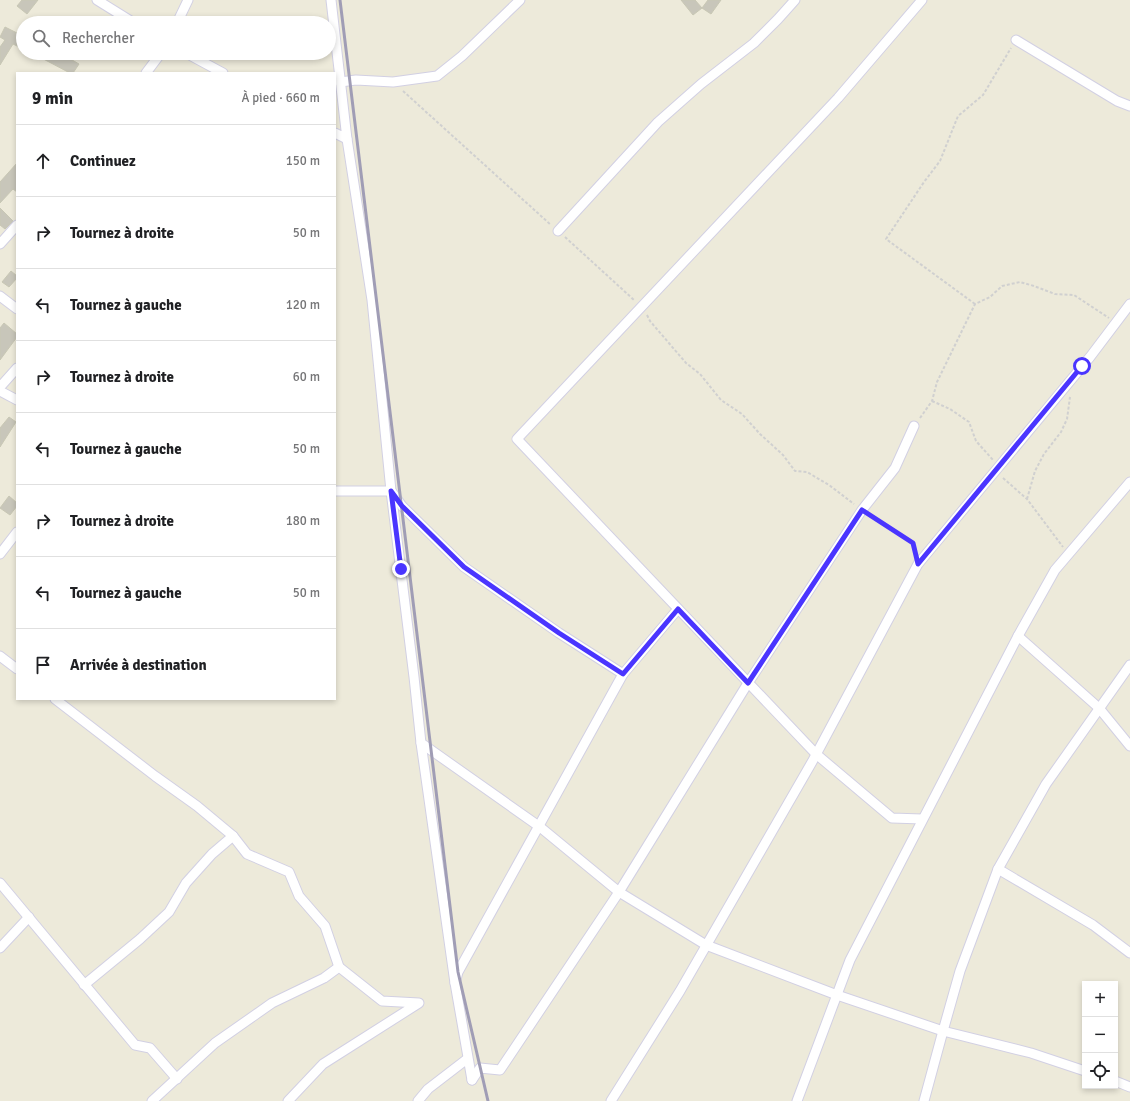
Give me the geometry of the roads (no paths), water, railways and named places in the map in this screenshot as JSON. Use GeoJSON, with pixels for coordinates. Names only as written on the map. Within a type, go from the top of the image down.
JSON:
{"type":"FeatureCollection","features":[{"type":"Feature","properties":{"kind":"street"},"geometry":{"type":"LineString","coordinates":[[97,0],[123,16]]}},
{"type":"Feature","properties":{"kind":"street"},"geometry":{"type":"LineString","coordinates":[[180,16],[188,0]]}},
{"type":"Feature","properties":{"kind":"street"},"geometry":{"type":"LineString","coordinates":[[331,0],[333,16]]}},
{"type":"Feature","properties":{"kind":"street"},"geometry":{"type":"LineString","coordinates":[[340,82],[356,80],[393,82],[437,76],[462,56],[520,0]]}},
{"type":"Feature","properties":{"kind":"street"},"geometry":{"type":"LineString","coordinates":[[558,231],[658,122],[701,84],[754,43],[795,0]]}},
{"type":"Feature","properties":{"kind":"street"},"geometry":{"type":"LineString","coordinates":[[922,0],[838,98],[517,439],[816,754],[892,818],[922,819]]}},
{"type":"Feature","properties":{"kind":"street"},"geometry":{"type":"LineString","coordinates":[[1016,40],[1117,102],[1130,106]]}},
{"type":"Feature","properties":{"kind":"street"},"geometry":{"type":"LineString","coordinates":[[336,46],[347,139],[372,300],[391,491],[421,743],[454,983],[472,1080],[480,1068],[500,1070],[619,892],[748,683],[862,510],[895,468],[914,426]]}},
{"type":"Feature","properties":{"kind":"street"},"geometry":{"type":"LineString","coordinates":[[147,72],[156,60]]}},
{"type":"Feature","properties":{"kind":"street"},"geometry":{"type":"LineString","coordinates":[[199,60],[221,72]]}},
{"type":"Feature","properties":{"kind":"street"},"geometry":{"type":"LineString","coordinates":[[336,134],[347,139]]}},
{"type":"Feature","properties":{"kind":"street"},"geometry":{"type":"LineString","coordinates":[[0,244],[16,226]]}},
{"type":"Feature","properties":{"kind":"street"},"geometry":{"type":"LineString","coordinates":[[0,296],[16,308]]}},
{"type":"Feature","properties":{"kind":"street"},"geometry":{"type":"LineString","coordinates":[[611,1101],[680,991],[816,754],[918,564],[1068,384],[1130,304]]}},
{"type":"Feature","properties":{"kind":"street"},"geometry":{"type":"LineString","coordinates":[[0,387],[16,369]]}},
{"type":"Feature","properties":{"kind":"street"},"geometry":{"type":"LineString","coordinates":[[0,391],[16,399]]}},
{"type":"Feature","properties":{"kind":"street"},"geometry":{"type":"LineString","coordinates":[[797,1101],[850,960],[1018,636],[1055,570],[1130,482]]}},
{"type":"Feature","properties":{"kind":"street"},"geometry":{"type":"LineString","coordinates":[[336,491],[391,491]]}},
{"type":"Feature","properties":{"kind":"street"},"geometry":{"type":"LineString","coordinates":[[391,491],[402,506],[464,567],[559,633],[623,674]]}},
{"type":"Feature","properties":{"kind":"street"},"geometry":{"type":"LineString","coordinates":[[0,554],[16,533]]}},
{"type":"Feature","properties":{"kind":"street"},"geometry":{"type":"LineString","coordinates":[[454,983],[458,972],[540,827],[623,674],[678,609]]}},
{"type":"Feature","properties":{"kind":"street"},"geometry":{"type":"LineString","coordinates":[[1018,636],[1099,708],[1130,746]]}},
{"type":"Feature","properties":{"kind":"street"},"geometry":{"type":"LineString","coordinates":[[0,656],[16,668]]}},
{"type":"Feature","properties":{"kind":"street"},"geometry":{"type":"LineString","coordinates":[[924,1101],[960,970],[998,869],[1046,784],[1130,665]]}},
{"type":"Feature","properties":{"kind":"street"},"geometry":{"type":"LineString","coordinates":[[56,700],[155,776],[197,806],[233,836],[246,854],[289,872],[299,896],[325,926],[339,967],[382,1001],[419,1003],[323,1064],[288,1101]]}},
{"type":"Feature","properties":{"kind":"street"},"geometry":{"type":"LineString","coordinates":[[421,743],[540,827],[619,892],[706,945],[837,995],[942,1031],[1032,1053],[1082,1070]]}},
{"type":"Feature","properties":{"kind":"street"},"geometry":{"type":"LineString","coordinates":[[84,985],[140,939],[168,912],[186,883],[212,854],[233,836]]}},
{"type":"Feature","properties":{"kind":"street"},"geometry":{"type":"LineString","coordinates":[[998,869],[1093,925],[1130,953]]}},
{"type":"Feature","properties":{"kind":"street"},"geometry":{"type":"LineString","coordinates":[[0,883],[135,1045],[150,1048],[176,1079]]}},
{"type":"Feature","properties":{"kind":"street"},"geometry":{"type":"LineString","coordinates":[[0,948],[29,917]]}},
{"type":"Feature","properties":{"kind":"street"},"geometry":{"type":"LineString","coordinates":[[152,1101],[215,1043],[266,1008],[290,994],[324,978],[339,967]]}},
{"type":"Feature","properties":{"kind":"street"},"geometry":{"type":"LineString","coordinates":[[418,1101],[428,1089],[468,1059]]}},
{"type":"Feature","properties":{"kind":"street"},"geometry":{"type":"LineString","coordinates":[[1118,1083],[1130,1087]]}},
{"type":"Feature","properties":{"kind":"railway"},"geometry":{"type":"LineString","coordinates":[[340,0],[458,972],[488,1101]]}}]}
